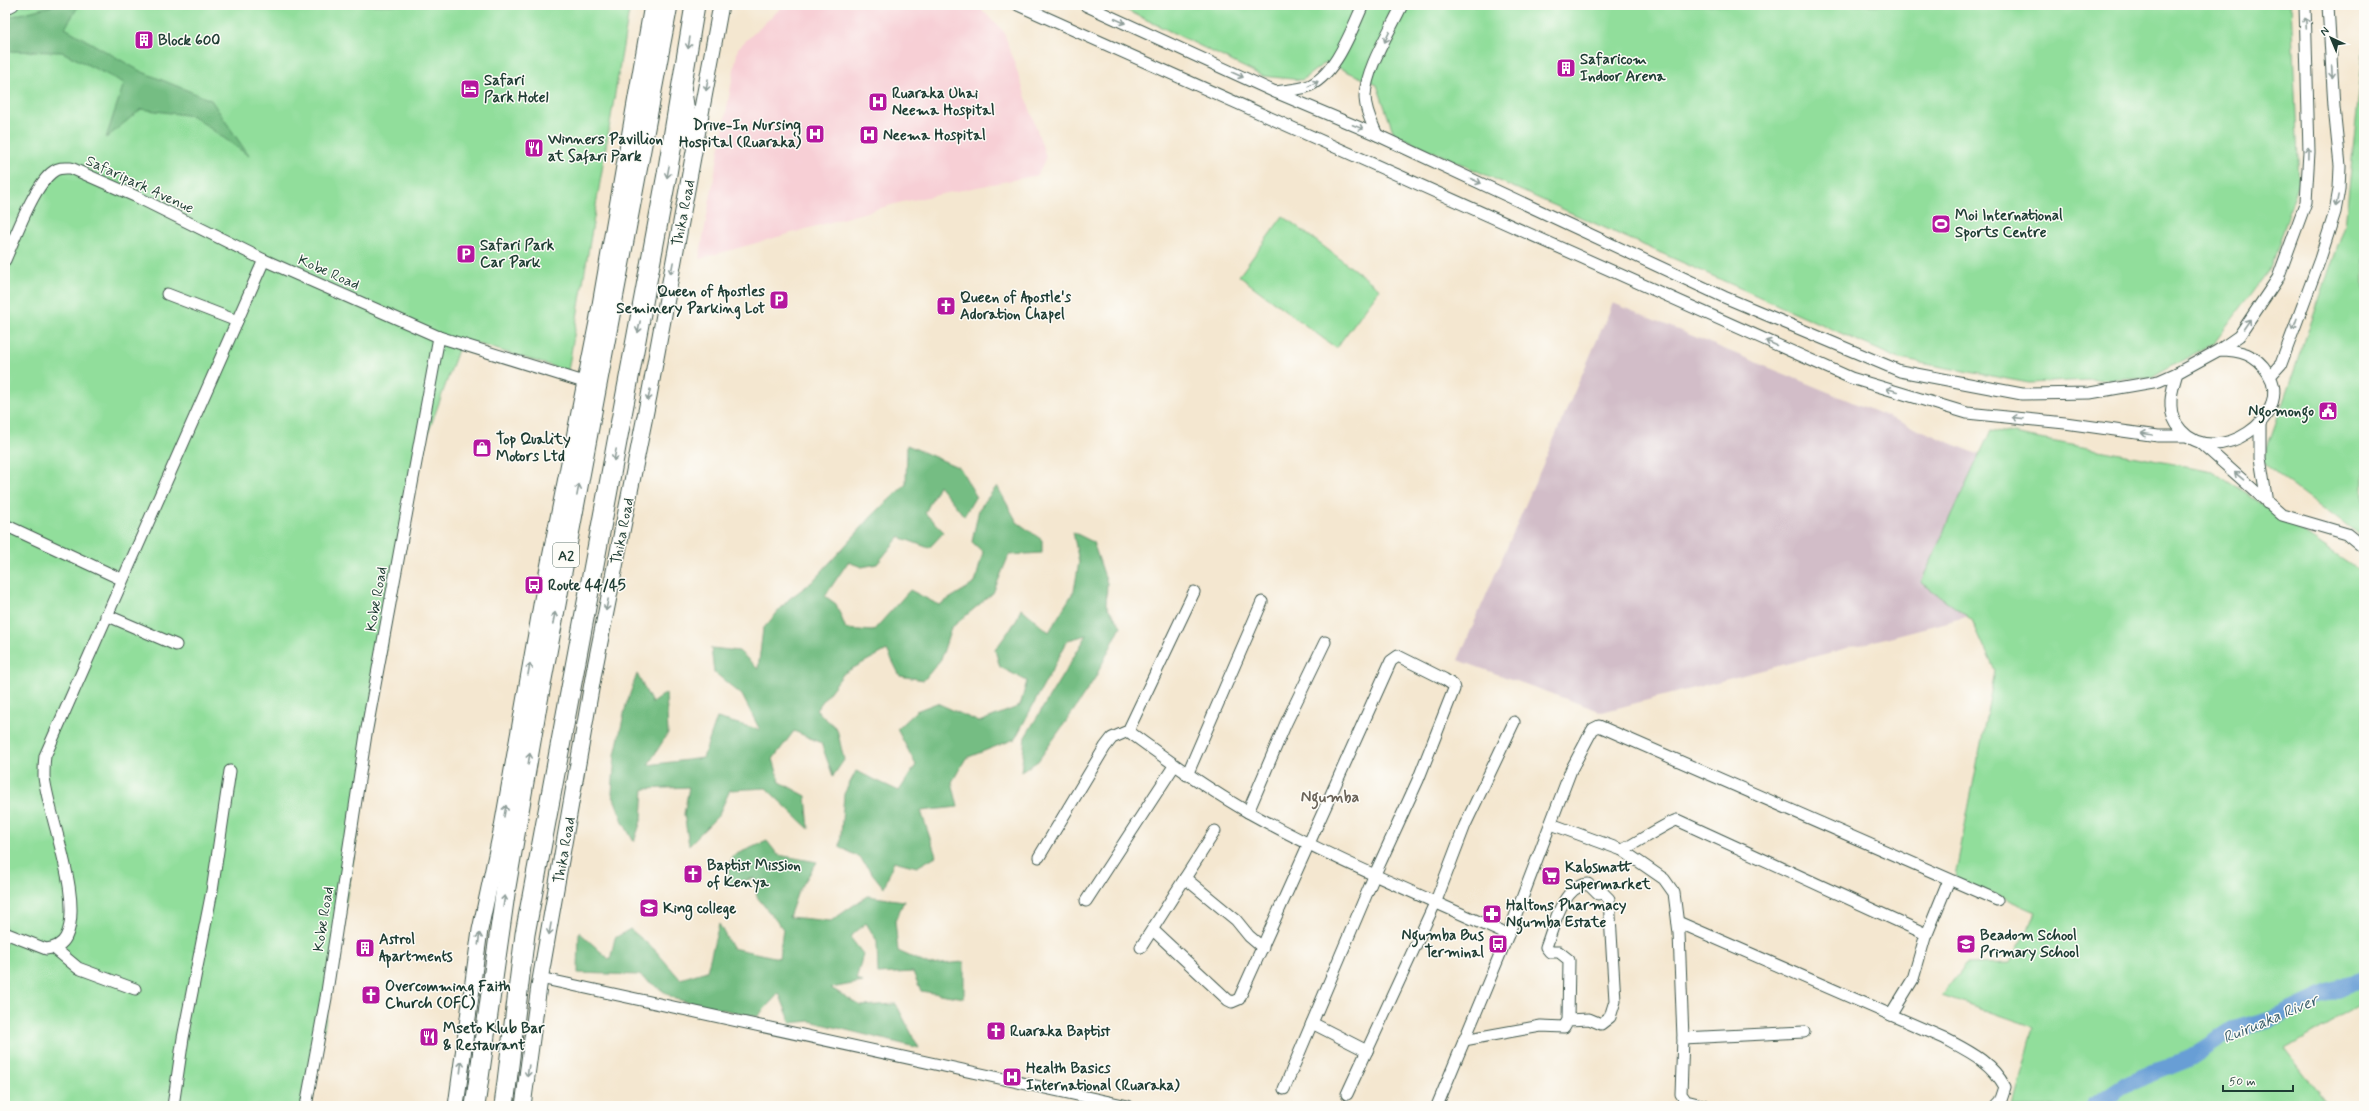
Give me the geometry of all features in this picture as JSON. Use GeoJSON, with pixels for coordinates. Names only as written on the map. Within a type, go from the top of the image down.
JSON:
{"type":"FeatureCollection","features":[{"type":"Feature","properties":{"kind":"highway","name":"A2"},"geometry":{"type":"LineString","coordinates":[[475,1106],[506,887],[668,5]]}},
{"type":"Feature","properties":{"kind":"highway","name":"Thika Road"},"geometry":{"type":"LineString","coordinates":[[504,1106],[527,927],[666,182],[695,5]]}},
{"type":"Feature","properties":{"kind":"highway"},"geometry":{"type":"LineString","coordinates":[[524,697],[533,735]]}},
{"type":"Feature","properties":{"kind":"main road"},"geometry":{"type":"LineString","coordinates":[[456,1106],[480,930],[502,827],[524,697],[584,382],[652,5]]}},
{"type":"Feature","properties":{"kind":"main road","name":"Thika Road"},"geometry":{"type":"LineString","coordinates":[[524,1106],[540,978],[594,672],[649,396],[721,5]]}},
{"type":"Feature","properties":{"kind":"main road"},"geometry":{"type":"LineString","coordinates":[[683,81],[694,155]]}},
{"type":"Feature","properties":{"kind":"street"},"geometry":{"type":"LineString","coordinates":[[5,7],[7,8],[13,5]]}},
{"type":"Feature","properties":{"kind":"street"},"geometry":{"type":"LineString","coordinates":[[1018,5],[1851,378],[1967,413],[2065,423],[2158,436],[2186,436],[2201,443],[2214,445],[2233,441],[2260,423],[2272,403],[2274,388],[2270,376],[2262,362],[2250,354],[2234,350],[2219,350]]}},
{"type":"Feature","properties":{"kind":"street"},"geometry":{"type":"LineString","coordinates":[[1085,5],[1275,92],[1377,135],[1724,297],[1900,371],[2022,394],[2090,393],[2159,381],[2219,350],[2239,336],[2278,278],[2306,202],[2309,152],[2305,5]]}},
{"type":"Feature","properties":{"kind":"street"},"geometry":{"type":"LineString","coordinates":[[1275,92],[1306,88],[1320,80],[1339,55],[1363,5]]}},
{"type":"Feature","properties":{"kind":"street"},"geometry":{"type":"LineString","coordinates":[[1377,135],[1367,110],[1365,96],[1372,69],[1402,5]]}},
{"type":"Feature","properties":{"kind":"street"},"geometry":{"type":"LineString","coordinates":[[2270,376],[2281,364],[2320,259],[2335,212],[2339,190],[2340,166],[2334,107],[2328,5]]}},
{"type":"Feature","properties":{"kind":"street","name":"Safaripark Avenue"},"geometry":{"type":"LineString","coordinates":[[5,260],[33,199],[45,180],[61,168],[71,168],[138,197],[218,238]]}},
{"type":"Feature","properties":{"kind":"street","name":"Kobe Road"},"geometry":{"type":"LineString","coordinates":[[218,238],[264,260],[439,337],[366,734],[328,983],[306,1106]]}},
{"type":"Feature","properties":{"kind":"street"},"geometry":{"type":"LineString","coordinates":[[54,948],[66,937],[71,914],[70,889],[44,778],[45,756],[121,579],[150,522],[264,260]]}},
{"type":"Feature","properties":{"kind":"street"},"geometry":{"type":"LineString","coordinates":[[168,294],[237,321]]}},
{"type":"Feature","properties":{"kind":"street"},"geometry":{"type":"LineString","coordinates":[[439,337],[567,378],[584,382]]}},
{"type":"Feature","properties":{"kind":"street"},"geometry":{"type":"LineString","coordinates":[[2177,373],[2172,392],[2172,416],[2186,436]]}},
{"type":"Feature","properties":{"kind":"street"},"geometry":{"type":"LineString","coordinates":[[2260,423],[2260,458],[2267,503]]}},
{"type":"Feature","properties":{"kind":"street"},"geometry":{"type":"LineString","coordinates":[[2201,443],[2267,503],[2289,519],[2347,534],[2364,548]]}},
{"type":"Feature","properties":{"kind":"street"},"geometry":{"type":"LineString","coordinates":[[5,525],[121,579]]}},
{"type":"Feature","properties":{"kind":"street"},"geometry":{"type":"LineString","coordinates":[[1039,857],[1105,747],[1112,738],[1128,731],[1194,592]]}},
{"type":"Feature","properties":{"kind":"street"},"geometry":{"type":"LineString","coordinates":[[1187,775],[1262,602]]}},
{"type":"Feature","properties":{"kind":"street"},"geometry":{"type":"LineString","coordinates":[[106,615],[176,645]]}},
{"type":"Feature","properties":{"kind":"street"},"geometry":{"type":"LineString","coordinates":[[1248,812],[1286,723],[1325,642]]}},
{"type":"Feature","properties":{"kind":"street"},"geometry":{"type":"LineString","coordinates":[[1153,930],[1232,1002],[1239,999],[1391,661],[1398,656],[1444,678],[1453,685],[1454,689],[1418,780],[1375,874],[1284,1089]]}},
{"type":"Feature","properties":{"kind":"street"},"geometry":{"type":"LineString","coordinates":[[1347,1094],[1436,901],[1465,825],[1514,722]]}},
{"type":"Feature","properties":{"kind":"street"},"geometry":{"type":"LineString","coordinates":[[1437,1106],[1508,935],[1571,770],[1588,736],[1593,729],[1599,726],[1997,900]]}},
{"type":"Feature","properties":{"kind":"street"},"geometry":{"type":"LineString","coordinates":[[1128,731],[1187,775],[1248,812],[1310,844],[1508,935]]}},
{"type":"Feature","properties":{"kind":"street"},"geometry":{"type":"LineString","coordinates":[[1086,901],[1174,766]]}},
{"type":"Feature","properties":{"kind":"street"},"geometry":{"type":"LineString","coordinates":[[173,1106],[183,1038],[212,891],[230,771]]}},
{"type":"Feature","properties":{"kind":"street"},"geometry":{"type":"LineString","coordinates":[[1622,850],[1647,837],[1672,820],[1677,820],[1927,934]]}},
{"type":"Feature","properties":{"kind":"street"},"geometry":{"type":"LineString","coordinates":[[1551,824],[1622,850],[1669,884],[1676,897],[1678,922],[1683,1038],[1681,1094],[1686,1101],[1706,1106]]}},
{"type":"Feature","properties":{"kind":"street"},"geometry":{"type":"LineString","coordinates":[[1141,947],[1215,831]]}},
{"type":"Feature","properties":{"kind":"street"},"geometry":{"type":"LineString","coordinates":[[1185,878],[1236,920],[1249,936],[1263,948]]}},
{"type":"Feature","properties":{"kind":"street"},"geometry":{"type":"LineString","coordinates":[[1891,1015],[1913,979],[1927,934],[1949,880]]}},
{"type":"Feature","properties":{"kind":"street"},"geometry":{"type":"LineString","coordinates":[[1464,1040],[1541,1026],[1564,1027],[1568,1020],[1569,960],[1559,952],[1550,952],[1546,947],[1566,898],[1572,891],[1588,884],[1598,894],[1602,890],[1609,899],[1615,1001],[1610,1017],[1601,1024],[1589,1019],[1568,1020]]}},
{"type":"Feature","properties":{"kind":"street"},"geometry":{"type":"LineString","coordinates":[[1678,922],[1944,1038],[1987,1062],[2005,1087],[2000,1102],[1996,1106]]}},
{"type":"Feature","properties":{"kind":"street"},"geometry":{"type":"LineString","coordinates":[[5,933],[39,948],[54,948],[78,968],[135,989]]}},
{"type":"Feature","properties":{"kind":"street"},"geometry":{"type":"LineString","coordinates":[[540,978],[768,1030],[1128,1106]]}},
{"type":"Feature","properties":{"kind":"street"},"geometry":{"type":"LineString","coordinates":[[1312,1024],[1367,1051]]}},
{"type":"Feature","properties":{"kind":"street"},"geometry":{"type":"LineString","coordinates":[[1683,1038],[1804,1032]]}},
{"type":"Feature","properties":{"kind":"shaded area","name":"Ruaraka Uhai Neema Hospital"},"geometry":{"type":"Polygon","coordinates":[[[784,5],[977,5],[1004,32],[1046,157],[1038,175],[902,202],[699,259],[738,48],[784,5]]]}},
{"type":"Feature","properties":{"kind":"shaded area"},"geometry":{"type":"Polygon","coordinates":[[[1613,303],[2093,502],[2046,596],[1602,712],[1458,660],[1613,303]]]}},
{"type":"Feature","properties":{"kind":"green space"},"geometry":{"type":"Polygon","coordinates":[[[5,5],[630,5],[568,371],[462,339],[412,478],[354,854],[311,1106],[5,1106],[5,5]]]}},
{"type":"Feature","properties":{"kind":"green space"},"geometry":{"type":"Polygon","coordinates":[[[55,5],[79,5],[65,28],[140,71],[211,100],[249,156],[193,116],[141,109],[106,138],[124,83],[62,52],[8,51],[5,48],[5,18],[55,5]]]}},
{"type":"Feature","properties":{"kind":"green space","name":"Moi International Sports Centre"},"geometry":{"type":"Polygon","coordinates":[[[1116,5],[2291,5],[2299,182],[2272,266],[2215,342],[2153,377],[2029,383],[1899,359],[1394,134],[1377,85],[1326,62],[1302,80],[1262,76],[1116,5]]]}},
{"type":"Feature","properties":{"kind":"green space"},"geometry":{"type":"Polygon","coordinates":[[[2364,44],[2364,539],[2262,462],[2345,226],[2364,44]]]}},
{"type":"Feature","properties":{"kind":"green space"},"geometry":{"type":"Polygon","coordinates":[[[1283,216],[1380,289],[1336,348],[1239,276],[1283,216]]]}},
{"type":"Feature","properties":{"kind":"green space"},"geometry":{"type":"Polygon","coordinates":[[[1991,430],[2212,471],[2364,573],[2364,1003],[2285,1049],[2329,1106],[2013,1106],[2034,1027],[1942,995],[1966,964],[2010,963],[2036,912],[1955,877],[1995,671],[1972,620],[1921,582],[1991,430]]]}},
{"type":"Feature","properties":{"kind":"green space"},"geometry":{"type":"Polygon","coordinates":[[[907,445],[960,468],[976,496],[964,516],[939,485],[925,513],[944,532],[929,548],[899,537],[877,564],[862,567],[848,562],[825,596],[836,604],[846,629],[873,631],[910,590],[939,605],[975,583],[983,552],[972,542],[979,509],[997,486],[1017,522],[1042,540],[1042,553],[1009,555],[993,593],[951,628],[941,659],[924,680],[900,676],[887,650],[844,673],[816,710],[837,729],[844,760],[833,776],[821,743],[794,731],[773,759],[780,782],[806,796],[809,829],[766,788],[730,790],[718,816],[689,845],[684,814],[689,787],[644,789],[642,818],[634,842],[624,824],[612,793],[615,755],[626,705],[637,674],[652,703],[666,693],[668,733],[648,765],[703,758],[717,718],[760,730],[742,695],[714,672],[711,648],[739,651],[758,669],[763,629],[789,599],[812,582],[874,514],[906,484],[907,445]]]}},
{"type":"Feature","properties":{"kind":"green space"},"geometry":{"type":"Polygon","coordinates":[[[1073,532],[1093,542],[1107,583],[1106,605],[1121,626],[1095,678],[1038,761],[1021,772],[1025,737],[1087,635],[1068,640],[1015,739],[966,758],[952,782],[958,807],[921,811],[936,856],[917,867],[894,861],[884,888],[859,857],[840,847],[844,794],[856,771],[899,791],[916,765],[897,729],[916,711],[937,703],[979,722],[1020,706],[1027,681],[1000,667],[995,650],[1016,621],[1021,608],[1049,632],[1074,591],[1079,562],[1073,532]]]}},
{"type":"Feature","properties":{"kind":"green space"},"geometry":{"type":"Polygon","coordinates":[[[767,841],[778,855],[817,862],[797,894],[789,917],[831,921],[867,896],[904,901],[895,921],[898,951],[929,965],[964,962],[964,998],[921,991],[913,972],[878,974],[877,941],[866,923],[850,937],[863,954],[856,980],[863,982],[831,988],[861,1006],[896,1004],[919,1048],[810,1021],[791,1023],[779,993],[757,1017],[675,999],[639,975],[578,973],[579,932],[610,960],[615,938],[630,929],[655,950],[680,979],[707,971],[719,924],[732,948],[779,958],[783,929],[757,897],[754,878],[726,886],[732,856],[767,841]]]}},
{"type":"Feature","properties":{"kind":"waterway","name":"Ruiruaka River"},"geometry":{"type":"LineString","coordinates":[[2094,1106],[2128,1083],[2190,1058],[2232,1030],[2271,1019],[2342,986],[2364,979]]}},
{"type":"Feature","properties":{"kind":"place","name":"Block 600"},"geometry":{"type":"Point","coordinates":[144,40]}},
{"type":"Feature","properties":{"kind":"place","name":"Safaricom Indoor Arena"},"geometry":{"type":"Point","coordinates":[1566,68]}},
{"type":"Feature","properties":{"kind":"place","name":"Safari Park Hotel"},"geometry":{"type":"Point","coordinates":[470,89]}},
{"type":"Feature","properties":{"kind":"place","name":"Ruaraka Uhai Neema Hospital"},"geometry":{"type":"Point","coordinates":[878,102]}},
{"type":"Feature","properties":{"kind":"place","name":"Drive-In Nursing Hospital (Ruaraka)"},"geometry":{"type":"Point","coordinates":[815,134]}},
{"type":"Feature","properties":{"kind":"place","name":"Neema Hospital"},"geometry":{"type":"Point","coordinates":[869,135]}},
{"type":"Feature","properties":{"kind":"place","name":"Winners Pavillion at Safari Park"},"geometry":{"type":"Point","coordinates":[534,148]}},
{"type":"Feature","properties":{"kind":"place","name":"Moi International Sports Centre"},"geometry":{"type":"Point","coordinates":[1941,224]}},
{"type":"Feature","properties":{"kind":"place","name":"Safari Park Car Park"},"geometry":{"type":"Point","coordinates":[466,254]}},
{"type":"Feature","properties":{"kind":"place","name":"Queen of Apostles Seminery Parking Lot"},"geometry":{"type":"Point","coordinates":[779,300]}},
{"type":"Feature","properties":{"kind":"place","name":"Queen of Apostle's Adoration Chapel"},"geometry":{"type":"Point","coordinates":[946,306]}},
{"type":"Feature","properties":{"kind":"place","name":"Ngomongo"},"geometry":{"type":"Point","coordinates":[2328,411]}},
{"type":"Feature","properties":{"kind":"place","name":"Top Quality Motors Ltd"},"geometry":{"type":"Point","coordinates":[482,448]}},
{"type":"Feature","properties":{"kind":"place","name":"Route 44/45"},"geometry":{"type":"Point","coordinates":[534,585]}},
{"type":"Feature","properties":{"kind":"place","name":"Baptist Mission of Kenya"},"geometry":{"type":"Point","coordinates":[693,874]}},
{"type":"Feature","properties":{"kind":"place","name":"Kabsmatt Supermarket"},"geometry":{"type":"Point","coordinates":[1551,876]}},
{"type":"Feature","properties":{"kind":"place","name":"King college"},"geometry":{"type":"Point","coordinates":[649,908]}},
{"type":"Feature","properties":{"kind":"place","name":"Haltons Pharmacy Ngumba Estate"},"geometry":{"type":"Point","coordinates":[1492,914]}},
{"type":"Feature","properties":{"kind":"place","name":"Ngumba Bus Terminal"},"geometry":{"type":"Point","coordinates":[1498,944]}},
{"type":"Feature","properties":{"kind":"place","name":"Beadom School Primary School"},"geometry":{"type":"Point","coordinates":[1966,944]}},
{"type":"Feature","properties":{"kind":"place","name":"Astrol Apartments"},"geometry":{"type":"Point","coordinates":[365,948]}},
{"type":"Feature","properties":{"kind":"place","name":"Overcomming Faith Church (OFC)"},"geometry":{"type":"Point","coordinates":[371,995]}},
{"type":"Feature","properties":{"kind":"place","name":"Ruaraka Baptist"},"geometry":{"type":"Point","coordinates":[996,1031]}},
{"type":"Feature","properties":{"kind":"place","name":"Mseto Klub Bar & Restaurant"},"geometry":{"type":"Point","coordinates":[429,1037]}},
{"type":"Feature","properties":{"kind":"place","name":"Health Basics International (Ruaraka)"},"geometry":{"type":"Point","coordinates":[1012,1077]}},
{"type":"Feature","properties":{"kind":"district","name":"Ngumba"},"geometry":{"type":"Point","coordinates":[1330,796]}}]}
